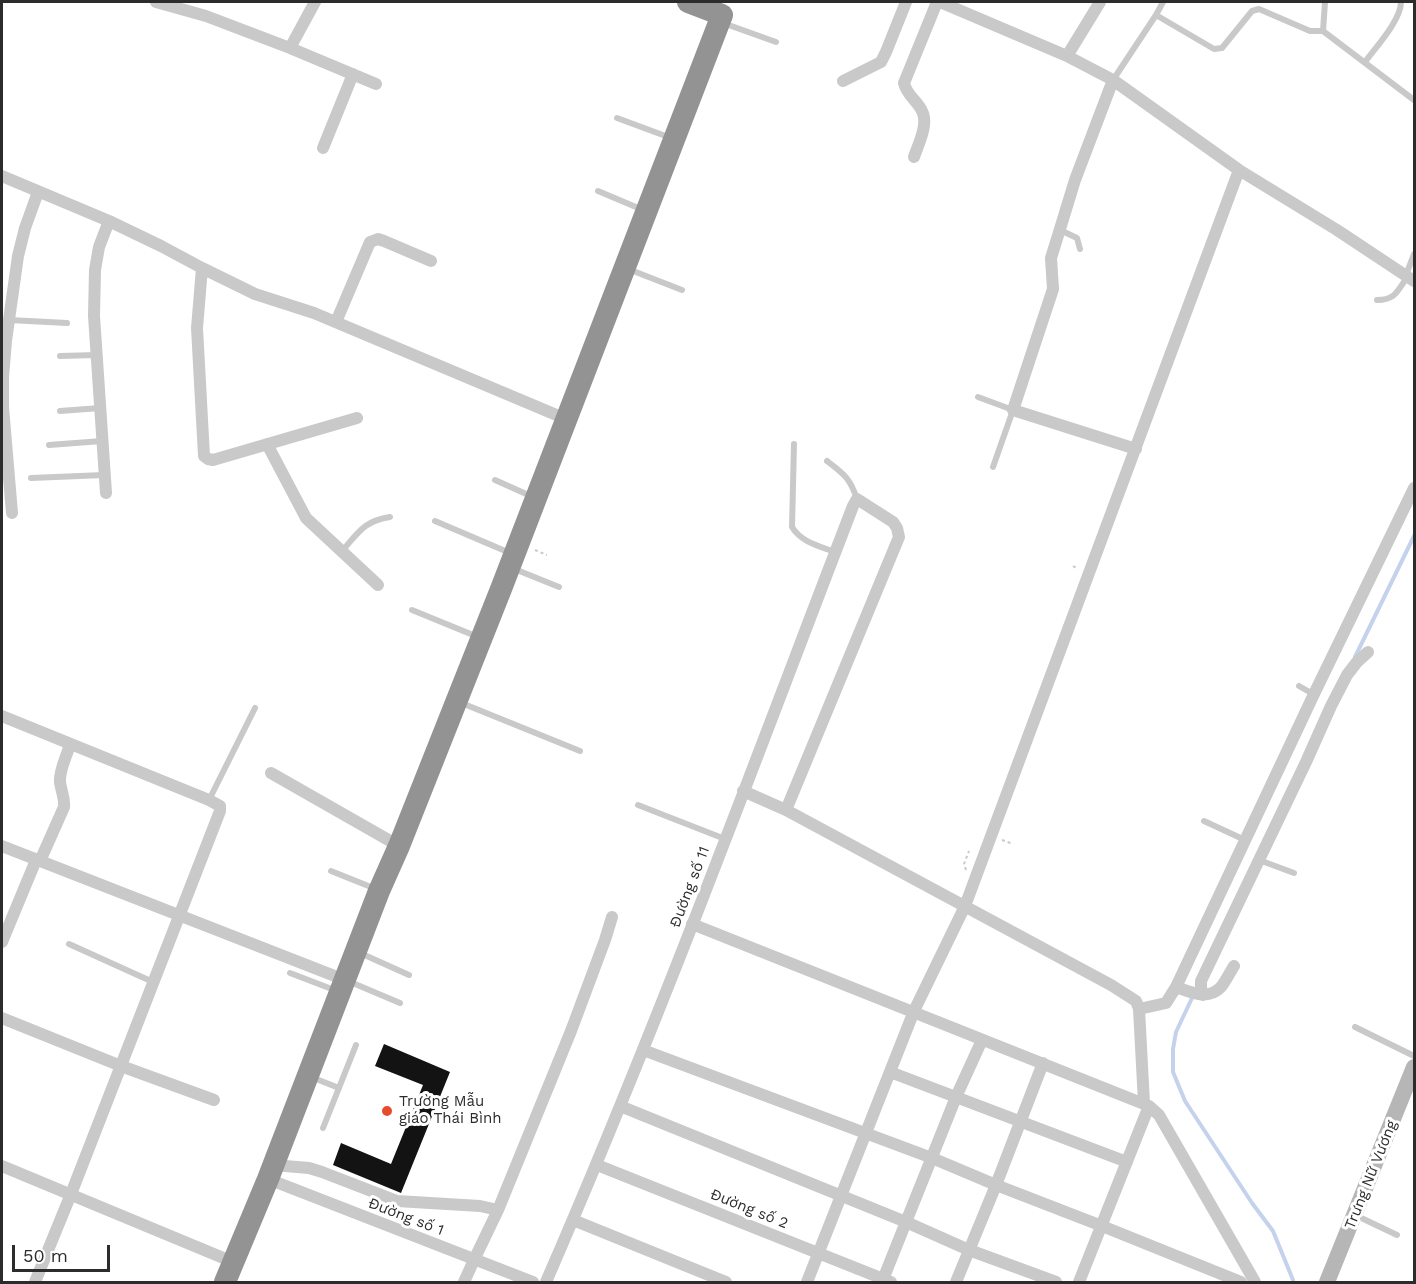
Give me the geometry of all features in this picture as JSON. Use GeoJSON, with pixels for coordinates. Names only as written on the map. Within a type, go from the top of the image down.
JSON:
{"type":"FeatureCollection","features":[{"type":"Feature","properties":{"kind":"highway"},"geometry":{"type":"LineString","coordinates":[[229,1272],[536,498],[721,18],[688,2]]}},
{"type":"Feature","properties":{"kind":"street"},"geometry":{"type":"LineString","coordinates":[[156,2],[206,16],[376,84]]}},
{"type":"Feature","properties":{"kind":"street"},"geometry":{"type":"LineString","coordinates":[[290,48],[315,2]]}},
{"type":"Feature","properties":{"kind":"street"},"geometry":{"type":"LineString","coordinates":[[843,81],[880,62],[906,2]]}},
{"type":"Feature","properties":{"kind":"street"},"geometry":{"type":"LineString","coordinates":[[914,158],[924,126],[923,112],[906,91],[904,83],[938,2],[966,11],[1067,56],[1113,81],[1239,170],[1410,277]]}},
{"type":"Feature","properties":{"kind":"street"},"geometry":{"type":"LineString","coordinates":[[1067,56],[1100,2]]}},
{"type":"Feature","properties":{"kind":"street"},"geometry":{"type":"LineString","coordinates":[[323,148],[353,74]]}},
{"type":"Feature","properties":{"kind":"street"},"geometry":{"type":"LineString","coordinates":[[1113,81],[1075,180],[1060,229],[1052,258],[1053,289],[1013,410],[1136,449]]}},
{"type":"Feature","properties":{"kind":"street"},"geometry":{"type":"LineString","coordinates":[[807,1282],[914,1011],[965,906],[1239,170]]}},
{"type":"Feature","properties":{"kind":"street"},"geometry":{"type":"LineString","coordinates":[[2,176],[109,221],[255,294],[336,322],[566,419]]}},
{"type":"Feature","properties":{"kind":"street"},"geometry":{"type":"LineString","coordinates":[[12,513],[4,443],[2,388],[18,256],[38,192]]}},
{"type":"Feature","properties":{"kind":"street"},"geometry":{"type":"LineString","coordinates":[[106,493],[94,316],[95,270],[99,247],[109,221]]}},
{"type":"Feature","properties":{"kind":"street"},"geometry":{"type":"LineString","coordinates":[[336,322],[370,242],[378,239],[431,261]]}},
{"type":"Feature","properties":{"kind":"street"},"geometry":{"type":"LineString","coordinates":[[202,268],[197,328],[204,456],[213,460],[357,417]]}},
{"type":"Feature","properties":{"kind":"street"},"geometry":{"type":"LineString","coordinates":[[267,444],[306,518],[314,528],[378,585]]}},
{"type":"Feature","properties":{"kind":"street"},"geometry":{"type":"LineString","coordinates":[[1190,992],[1245,840],[1414,488]]}},
{"type":"Feature","properties":{"kind":"street"},"geometry":{"type":"LineString","coordinates":[[786,810],[899,537],[893,522],[857,499]]}},
{"type":"Feature","properties":{"kind":"street","name":"Đường số 11"},"geometry":{"type":"LineString","coordinates":[[546,1282],[597,1165],[643,1050],[857,499]]}},
{"type":"Feature","properties":{"kind":"street"},"geometry":{"type":"LineString","coordinates":[[1139,1009],[1166,1004],[1201,988],[1201,981],[1347,675],[1368,652]]}},
{"type":"Feature","properties":{"kind":"street"},"geometry":{"type":"LineString","coordinates":[[2,716],[220,806],[121,1066],[35,1282]]}},
{"type":"Feature","properties":{"kind":"street"},"geometry":{"type":"LineString","coordinates":[[2,942],[64,807],[65,800],[60,775],[70,744]]}},
{"type":"Feature","properties":{"kind":"street"},"geometry":{"type":"LineString","coordinates":[[271,773],[399,846]]}},
{"type":"Feature","properties":{"kind":"street"},"geometry":{"type":"LineString","coordinates":[[743,791],[786,810],[1112,985],[1136,1001],[1139,1009],[1147,1104],[1127,1162],[1079,1282]]}},
{"type":"Feature","properties":{"kind":"street"},"geometry":{"type":"LineString","coordinates":[[2,846],[179,915],[343,986]]}},
{"type":"Feature","properties":{"kind":"street"},"geometry":{"type":"LineString","coordinates":[[464,1282],[498,1210],[571,1031],[612,917]]}},
{"type":"Feature","properties":{"kind":"street"},"geometry":{"type":"LineString","coordinates":[[692,924],[1147,1104],[1159,1115],[1255,1282]]}},
{"type":"Feature","properties":{"kind":"street"},"geometry":{"type":"LineString","coordinates":[[1190,992],[1213,992],[1221,987],[1234,966]]}},
{"type":"Feature","properties":{"kind":"street"},"geometry":{"type":"LineString","coordinates":[[2,1018],[121,1066],[214,1100]]}},
{"type":"Feature","properties":{"kind":"street"},"geometry":{"type":"LineString","coordinates":[[886,1282],[906,1222],[956,1097],[982,1040]]}},
{"type":"Feature","properties":{"kind":"street"},"geometry":{"type":"LineString","coordinates":[[643,1050],[932,1158],[1241,1282]]}},
{"type":"Feature","properties":{"kind":"street"},"geometry":{"type":"LineString","coordinates":[[956,1282],[1043,1063]]}},
{"type":"Feature","properties":{"kind":"street","name":"Trưng Nữ Vương"},"geometry":{"type":"LineString","coordinates":[[1327,1282],[1414,1067]]}},
{"type":"Feature","properties":{"kind":"street"},"geometry":{"type":"LineString","coordinates":[[890,1072],[1127,1162]]}},
{"type":"Feature","properties":{"kind":"street"},"geometry":{"type":"LineString","coordinates":[[620,1106],[906,1222],[969,1250],[1056,1282]]}},
{"type":"Feature","properties":{"kind":"street","name":"Đường số 2"},"geometry":{"type":"LineString","coordinates":[[597,1165],[886,1282]]}},
{"type":"Feature","properties":{"kind":"street"},"geometry":{"type":"LineString","coordinates":[[2,1166],[71,1194],[229,1272]]}},
{"type":"Feature","properties":{"kind":"street"},"geometry":{"type":"LineString","coordinates":[[270,1172],[309,1168],[398,1201],[480,1206],[498,1210]]}},
{"type":"Feature","properties":{"kind":"street","name":"Đường số 1"},"geometry":{"type":"LineString","coordinates":[[270,1172],[474,1260],[532,1282]]}},
{"type":"Feature","properties":{"kind":"street"},"geometry":{"type":"LineString","coordinates":[[573,1220],[726,1282]]}},
{"type":"Feature","properties":{"kind":"lane"},"geometry":{"type":"LineString","coordinates":[[1113,81],[1163,2]]}},
{"type":"Feature","properties":{"kind":"lane"},"geometry":{"type":"LineString","coordinates":[[1323,31],[1325,2]]}},
{"type":"Feature","properties":{"kind":"lane"},"geometry":{"type":"LineString","coordinates":[[1365,62],[1394,21],[1401,8],[1401,2]]}},
{"type":"Feature","properties":{"kind":"lane"},"geometry":{"type":"LineString","coordinates":[[1156,15],[1214,50],[1222,48],[1252,11],[1259,9],[1310,31],[1323,31],[1414,100]]}},
{"type":"Feature","properties":{"kind":"lane"},"geometry":{"type":"LineString","coordinates":[[721,18],[776,42]]}},
{"type":"Feature","properties":{"kind":"lane"},"geometry":{"type":"LineString","coordinates":[[617,118],[674,139]]}},
{"type":"Feature","properties":{"kind":"lane"},"geometry":{"type":"LineString","coordinates":[[598,191],[646,212]]}},
{"type":"Feature","properties":{"kind":"lane"},"geometry":{"type":"LineString","coordinates":[[1060,229],[1077,238],[1080,249]]}},
{"type":"Feature","properties":{"kind":"lane"},"geometry":{"type":"LineString","coordinates":[[1377,300],[1387,300],[1392,297],[1410,277],[1414,254]]}},
{"type":"Feature","properties":{"kind":"lane"},"geometry":{"type":"LineString","coordinates":[[624,268],[682,290]]}},
{"type":"Feature","properties":{"kind":"lane"},"geometry":{"type":"LineString","coordinates":[[9,320],[67,323]]}},
{"type":"Feature","properties":{"kind":"lane"},"geometry":{"type":"LineString","coordinates":[[60,357],[97,355]]}},
{"type":"Feature","properties":{"kind":"lane"},"geometry":{"type":"LineString","coordinates":[[978,397],[1013,410],[993,468]]}},
{"type":"Feature","properties":{"kind":"lane"},"geometry":{"type":"LineString","coordinates":[[60,411],[100,408]]}},
{"type":"Feature","properties":{"kind":"lane"},"geometry":{"type":"LineString","coordinates":[[48,446],[103,441]]}},
{"type":"Feature","properties":{"kind":"lane"},"geometry":{"type":"LineString","coordinates":[[794,444],[792,527],[796,534],[809,542],[836,552]]}},
{"type":"Feature","properties":{"kind":"lane"},"geometry":{"type":"LineString","coordinates":[[827,461],[842,472],[851,483],[857,499]]}},
{"type":"Feature","properties":{"kind":"lane"},"geometry":{"type":"LineString","coordinates":[[31,478],[105,475]]}},
{"type":"Feature","properties":{"kind":"lane"},"geometry":{"type":"LineString","coordinates":[[495,480],[536,498]]}},
{"type":"Feature","properties":{"kind":"lane"},"geometry":{"type":"LineString","coordinates":[[342,551],[366,525],[372,521],[390,517]]}},
{"type":"Feature","properties":{"kind":"lane"},"geometry":{"type":"LineString","coordinates":[[435,521],[559,587]]}},
{"type":"Feature","properties":{"kind":"lane"},"geometry":{"type":"LineString","coordinates":[[412,610],[481,638]]}},
{"type":"Feature","properties":{"kind":"lane"},"geometry":{"type":"LineString","coordinates":[[1299,686],[1314,694]]}},
{"type":"Feature","properties":{"kind":"lane"},"geometry":{"type":"LineString","coordinates":[[456,701],[580,751]]}},
{"type":"Feature","properties":{"kind":"lane"},"geometry":{"type":"LineString","coordinates":[[209,800],[255,708]]}},
{"type":"Feature","properties":{"kind":"lane"},"geometry":{"type":"LineString","coordinates":[[638,805],[725,839]]}},
{"type":"Feature","properties":{"kind":"lane"},"geometry":{"type":"LineString","coordinates":[[1204,821],[1245,840]]}},
{"type":"Feature","properties":{"kind":"lane"},"geometry":{"type":"LineString","coordinates":[[1258,860],[1294,873]]}},
{"type":"Feature","properties":{"kind":"lane"},"geometry":{"type":"LineString","coordinates":[[331,871],[379,891]]}},
{"type":"Feature","properties":{"kind":"lane"},"geometry":{"type":"LineString","coordinates":[[69,944],[153,982]]}},
{"type":"Feature","properties":{"kind":"lane"},"geometry":{"type":"LineString","coordinates":[[357,952],[409,975]]}},
{"type":"Feature","properties":{"kind":"lane"},"geometry":{"type":"LineString","coordinates":[[290,973],[400,1002]]}},
{"type":"Feature","properties":{"kind":"lane"},"geometry":{"type":"LineString","coordinates":[[1355,1027],[1414,1056]]}},
{"type":"Feature","properties":{"kind":"lane"},"geometry":{"type":"LineString","coordinates":[[323,1128],[356,1045]]}},
{"type":"Feature","properties":{"kind":"lane"},"geometry":{"type":"LineString","coordinates":[[308,1075],[339,1088]]}},
{"type":"Feature","properties":{"kind":"lane"},"geometry":{"type":"LineString","coordinates":[[1355,1215],[1397,1235]]}},
{"type":"Feature","properties":{"kind":"building"},"geometry":{"type":"Polygon","coordinates":[[[384,1044],[450,1072],[401,1193],[333,1165],[341,1143],[391,1164],[423,1085],[375,1066],[384,1044]]]}},
{"type":"Feature","properties":{"kind":"waterway"},"geometry":{"type":"LineString","coordinates":[[1355,657],[1414,536]]}},
{"type":"Feature","properties":{"kind":"waterway"},"geometry":{"type":"LineString","coordinates":[[1193,996],[1176,1032],[1173,1072],[1185,1101],[1273,1231],[1293,1282]]}},
{"type":"Feature","properties":{"kind":"place","name":"Trường Mẫu giáo Thái Bình"},"geometry":{"type":"Point","coordinates":[387,1111]}}]}
